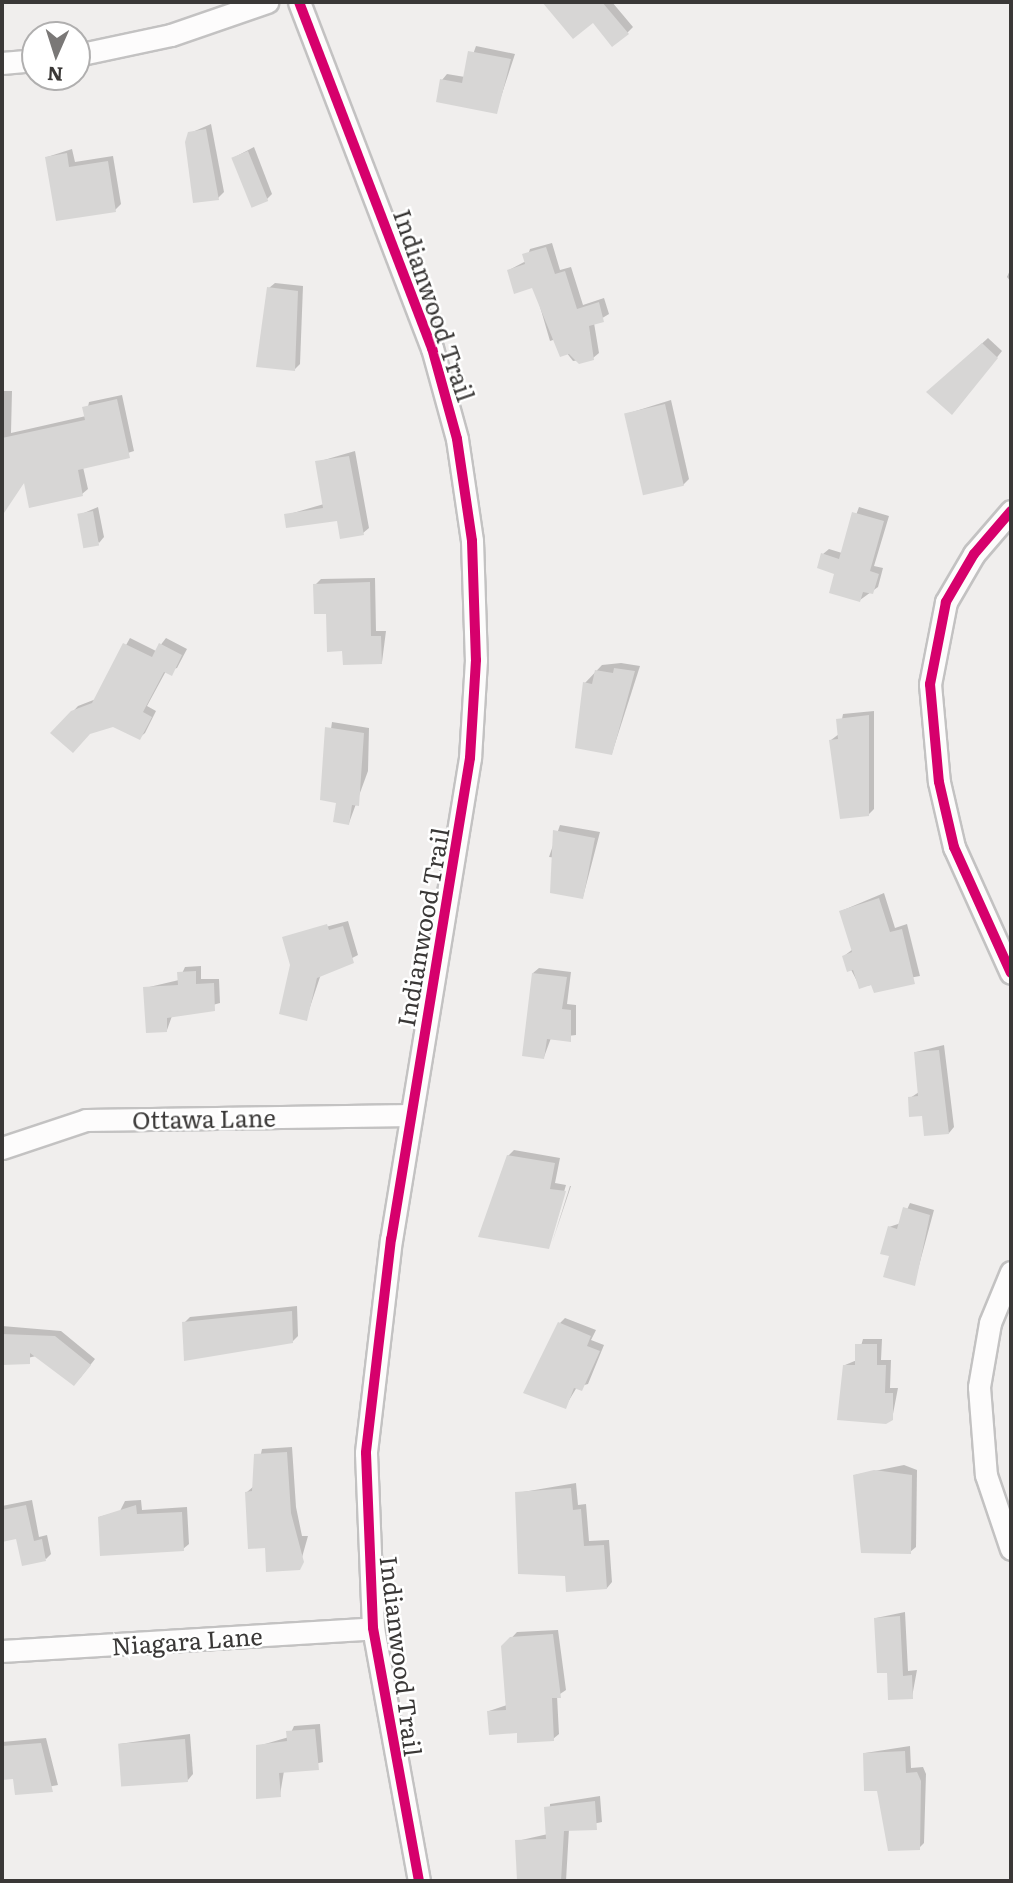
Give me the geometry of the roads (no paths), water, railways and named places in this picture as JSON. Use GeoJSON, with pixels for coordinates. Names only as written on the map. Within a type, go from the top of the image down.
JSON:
{"type":"FeatureCollection","features":[{"type":"Feature","properties":{"kind":"street"},"geometry":{"type":"LineString","coordinates":[[91,52],[189,30],[267,2]]}},
{"type":"Feature","properties":{"kind":"street","name":"Indianwood Trail"},"geometry":{"type":"LineString","coordinates":[[299,2],[440,374],[472,541],[476,660],[470,758],[411,1115],[370,1394],[365,1491],[373,1629],[419,1881]]}},
{"type":"Feature","properties":{"kind":"street"},"geometry":{"type":"LineString","coordinates":[[2,63],[21,61]]}},
{"type":"Feature","properties":{"kind":"street"},"geometry":{"type":"LineString","coordinates":[[1011,511],[974,554],[946,602],[930,684],[937,772],[954,847],[1011,973]]}},
{"type":"Feature","properties":{"kind":"street","name":"Ottawa Lane"},"geometry":{"type":"LineString","coordinates":[[2,1148],[86,1120],[411,1115]]}},
{"type":"Feature","properties":{"kind":"street"},"geometry":{"type":"LineString","coordinates":[[1011,1272],[990,1323],[979,1387],[986,1475],[1011,1549]]}},
{"type":"Feature","properties":{"kind":"street","name":"Niagara Lane"},"geometry":{"type":"LineString","coordinates":[[2,1651],[373,1629]]}}]}
